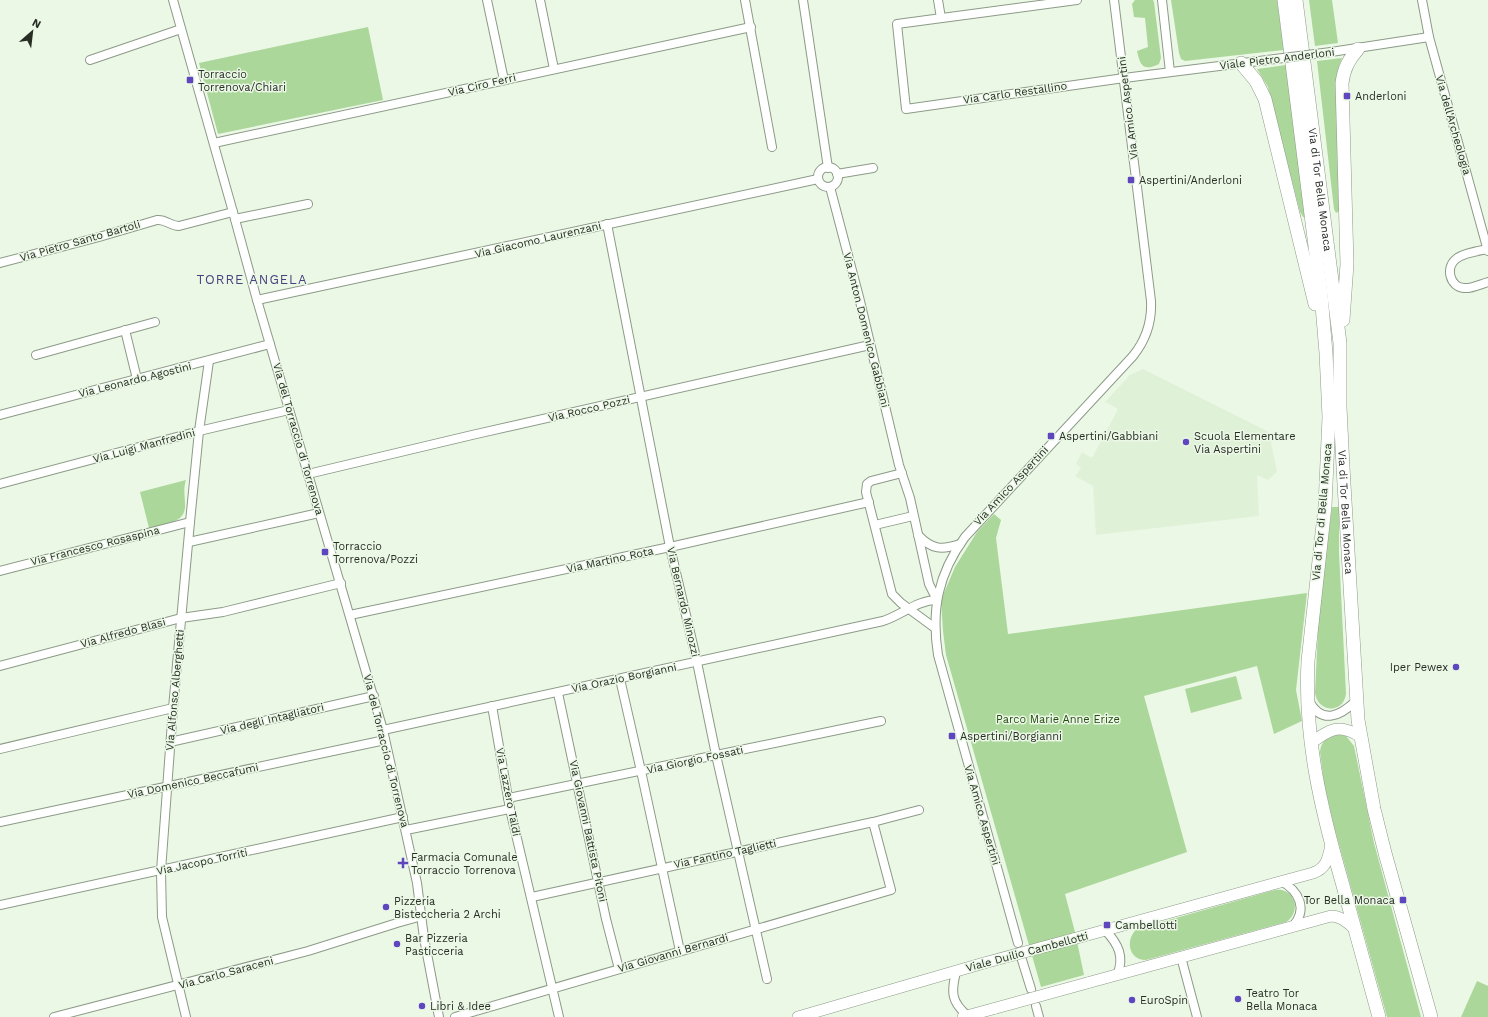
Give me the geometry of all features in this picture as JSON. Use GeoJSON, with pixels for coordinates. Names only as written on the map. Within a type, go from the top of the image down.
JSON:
{"type":"FeatureCollection","features":[{"type":"Feature","properties":{"kind":"main road","name":"Via di Tor di Bella Monaca"},"geometry":{"type":"LineString","coordinates":[[1284,0],[1312,223],[1326,353],[1329,417],[1325,506],[1310,638],[1307,698],[1311,742],[1318,793],[1379,1017]]}},
{"type":"Feature","properties":{"kind":"main road","name":"Via di Tor Bella Monaca"},"geometry":{"type":"LineString","coordinates":[[1296,0],[1340,343],[1340,408],[1356,701],[1374,809],[1391,878],[1431,1017]]}},
{"type":"Feature","properties":{"kind":"main road"},"geometry":{"type":"LineString","coordinates":[[1340,343],[1347,264],[1342,83],[1345,68],[1358,48]]}},
{"type":"Feature","properties":{"kind":"main road"},"geometry":{"type":"LineString","coordinates":[[1241,63],[1256,81],[1265,99],[1326,353]]}},
{"type":"Feature","properties":{"kind":"main road"},"geometry":{"type":"LineString","coordinates":[[1311,742],[1324,733],[1337,728],[1349,731],[1361,738]]}},
{"type":"Feature","properties":{"kind":"main road","name":"Viale Duilio Cambellotti"},"geometry":{"type":"LineString","coordinates":[[798,1017],[984,963],[1106,931],[1313,873],[1322,869],[1327,860],[1331,845]]}},
{"type":"Feature","properties":{"kind":"main road"},"geometry":{"type":"LineString","coordinates":[[966,1016],[1293,926],[1335,916],[1344,919],[1355,929]]}},
{"type":"Feature","properties":{"kind":"street","name":"Via del Torraccio di Torrenova"},"geometry":{"type":"LineString","coordinates":[[173,0],[257,300],[383,730],[417,879],[430,978],[439,1017]]}},
{"type":"Feature","properties":{"kind":"street"},"geometry":{"type":"LineString","coordinates":[[487,0],[504,80]]}},
{"type":"Feature","properties":{"kind":"street"},"geometry":{"type":"LineString","coordinates":[[540,0],[554,69]]}},
{"type":"Feature","properties":{"kind":"street"},"geometry":{"type":"LineString","coordinates":[[745,0],[772,147]]}},
{"type":"Feature","properties":{"kind":"street"},"geometry":{"type":"LineString","coordinates":[[803,0],[828,168]]}},
{"type":"Feature","properties":{"kind":"street"},"geometry":{"type":"LineString","coordinates":[[938,0],[941,18],[1077,0]]}},
{"type":"Feature","properties":{"kind":"street","name":"Via Amico Aspertini"},"geometry":{"type":"LineString","coordinates":[[1018,943],[940,662],[935,628],[937,600],[945,571],[960,544],[984,515],[1133,356],[1142,343],[1147,332],[1151,314],[1151,301],[1114,0]]}},
{"type":"Feature","properties":{"kind":"street"},"geometry":{"type":"LineString","coordinates":[[1162,0],[1170,72]]}},
{"type":"Feature","properties":{"kind":"street","name":"Via dell'Archeologia"},"geometry":{"type":"LineString","coordinates":[[1422,0],[1429,37],[1488,249],[1456,259],[1452,264],[1450,271],[1452,281],[1460,287],[1469,288],[1488,282]]}},
{"type":"Feature","properties":{"kind":"street","name":"Via Carlo Restallino"},"geometry":{"type":"LineString","coordinates":[[941,18],[897,24],[906,109],[1124,78]]}},
{"type":"Feature","properties":{"kind":"street","name":"Via Ciro Ferri"},"geometry":{"type":"LineString","coordinates":[[214,143],[751,27]]}},
{"type":"Feature","properties":{"kind":"street"},"geometry":{"type":"LineString","coordinates":[[90,60],[181,29]]}},
{"type":"Feature","properties":{"kind":"street","name":"Viale Pietro Anderloni"},"geometry":{"type":"LineString","coordinates":[[1124,78],[1331,52],[1429,37]]}},
{"type":"Feature","properties":{"kind":"street"},"geometry":{"type":"LineString","coordinates":[[828,168],[833,169],[837,174],[837,180],[834,185],[830,187],[821,184],[818,179],[820,172],[828,168]]}},
{"type":"Feature","properties":{"kind":"street"},"geometry":{"type":"LineString","coordinates":[[837,174],[873,168]]}},
{"type":"Feature","properties":{"kind":"street","name":"Via Giacomo Laurenzani"},"geometry":{"type":"LineString","coordinates":[[257,300],[818,179]]}},
{"type":"Feature","properties":{"kind":"street","name":"Via Anton Domenico Gabbiani"},"geometry":{"type":"LineString","coordinates":[[830,187],[904,477],[929,584],[937,600]]}},
{"type":"Feature","properties":{"kind":"street"},"geometry":{"type":"LineString","coordinates":[[234,215],[308,204]]}},
{"type":"Feature","properties":{"kind":"street","name":"Via Pietro Santo Bartoli"},"geometry":{"type":"LineString","coordinates":[[0,263],[161,219],[173,226],[178,226],[234,215]]}},
{"type":"Feature","properties":{"kind":"street","name":"Via Bernardo Minozzi"},"geometry":{"type":"LineString","coordinates":[[607,224],[670,547],[767,979]]}},
{"type":"Feature","properties":{"kind":"street"},"geometry":{"type":"LineString","coordinates":[[36,355],[155,322]]}},
{"type":"Feature","properties":{"kind":"street"},"geometry":{"type":"LineString","coordinates":[[125,330],[138,379]]}},
{"type":"Feature","properties":{"kind":"street","name":"Via Leonardo Agostini"},"geometry":{"type":"LineString","coordinates":[[0,415],[270,344]]}},
{"type":"Feature","properties":{"kind":"street","name":"Via Rocco Pozzi"},"geometry":{"type":"LineString","coordinates":[[308,474],[870,345]]}},
{"type":"Feature","properties":{"kind":"street","name":"Via Alfonso Alberghetti"},"geometry":{"type":"LineString","coordinates":[[186,1017],[162,917],[161,871],[166,787],[190,522],[199,431],[209,361]]}},
{"type":"Feature","properties":{"kind":"street","name":"Via Luigi Manfredini"},"geometry":{"type":"LineString","coordinates":[[0,484],[199,431],[289,410]]}},
{"type":"Feature","properties":{"kind":"street"},"geometry":{"type":"LineString","coordinates":[[902,473],[873,480],[869,482],[866,488],[892,594],[901,603],[935,628]]}},
{"type":"Feature","properties":{"kind":"street","name":"Via Martino Rota"},"geometry":{"type":"LineString","coordinates":[[350,615],[670,547],[869,502]]}},
{"type":"Feature","properties":{"kind":"street"},"geometry":{"type":"LineString","coordinates":[[189,542],[320,514]]}},
{"type":"Feature","properties":{"kind":"street"},"geometry":{"type":"LineString","coordinates":[[875,525],[913,516]]}},
{"type":"Feature","properties":{"kind":"street","name":"Via Francesco Rosaspina"},"geometry":{"type":"LineString","coordinates":[[0,571],[190,522]]}},
{"type":"Feature","properties":{"kind":"street"},"geometry":{"type":"LineString","coordinates":[[918,535],[930,545],[938,548],[945,548],[960,544]]}},
{"type":"Feature","properties":{"kind":"street","name":"Via Alfredo Blasi"},"geometry":{"type":"LineString","coordinates":[[0,666],[181,618],[223,612],[341,583]]}},
{"type":"Feature","properties":{"kind":"street","name":"Via Orazio Borgianni"},"geometry":{"type":"LineString","coordinates":[[383,730],[883,621],[924,602],[937,600]]}},
{"type":"Feature","properties":{"kind":"street"},"geometry":{"type":"LineString","coordinates":[[620,679],[680,951]]}},
{"type":"Feature","properties":{"kind":"street","name":"Via Giovanni Battista Pitoni"},"geometry":{"type":"LineString","coordinates":[[558,693],[598,881],[619,969]]}},
{"type":"Feature","properties":{"kind":"street","name":"Via degli Intagliatori"},"geometry":{"type":"LineString","coordinates":[[170,742],[374,696]]}},
{"type":"Feature","properties":{"kind":"street"},"geometry":{"type":"LineString","coordinates":[[1307,698],[1318,712],[1329,716],[1340,714],[1356,701]]}},
{"type":"Feature","properties":{"kind":"street","name":"Via Lazzero Taldi"},"geometry":{"type":"LineString","coordinates":[[492,706],[510,809],[532,897],[558,1017]]}},
{"type":"Feature","properties":{"kind":"street"},"geometry":{"type":"LineString","coordinates":[[0,749],[173,708]]}},
{"type":"Feature","properties":{"kind":"street","name":"Via Giorgio Fossati"},"geometry":{"type":"LineString","coordinates":[[508,798],[881,722]]}},
{"type":"Feature","properties":{"kind":"street","name":"Via Domenico Beccafumi"},"geometry":{"type":"LineString","coordinates":[[0,822],[385,740]]}},
{"type":"Feature","properties":{"kind":"street"},"geometry":{"type":"LineString","coordinates":[[406,830],[510,809]]}},
{"type":"Feature","properties":{"kind":"street","name":"Via Fantino Taglietti"},"geometry":{"type":"LineString","coordinates":[[532,897],[598,881],[873,822],[919,810]]}},
{"type":"Feature","properties":{"kind":"street","name":"Via Jacopo Torriti"},"geometry":{"type":"LineString","coordinates":[[0,905],[403,817]]}},
{"type":"Feature","properties":{"kind":"street","name":"Via Giovanni Bernardi"},"geometry":{"type":"LineString","coordinates":[[455,1017],[892,890],[873,822]]}},
{"type":"Feature","properties":{"kind":"street"},"geometry":{"type":"LineString","coordinates":[[1281,882],[1292,890],[1300,903],[1300,916],[1293,926]]}},
{"type":"Feature","properties":{"kind":"street","name":"Via Carlo Saraceni"},"geometry":{"type":"LineString","coordinates":[[54,1017],[308,951],[422,916]]}},
{"type":"Feature","properties":{"kind":"street"},"geometry":{"type":"LineString","coordinates":[[1106,931],[1120,952],[1121,961],[1117,975]]}},
{"type":"Feature","properties":{"kind":"street"},"geometry":{"type":"LineString","coordinates":[[1181,957],[1197,1017]]}},
{"type":"Feature","properties":{"kind":"street"},"geometry":{"type":"LineString","coordinates":[[1022,960],[1031,990]]}},
{"type":"Feature","properties":{"kind":"street"},"geometry":{"type":"LineString","coordinates":[[956,972],[953,985],[953,996],[966,1016]]}},
{"type":"Feature","properties":{"kind":"street"},"geometry":{"type":"LineString","coordinates":[[1036,1006],[1039,1017]]}},
{"type":"Feature","properties":{"kind":"shaded area","name":"Scuola Elementare Via Aspertini"},"geometry":{"type":"Polygon","coordinates":[[[1143,369],[1269,432],[1277,472],[1268,480],[1257,475],[1259,516],[1096,535],[1093,486],[1075,476],[1081,468],[1076,464],[1082,452],[1092,458],[1118,409],[1105,402],[1130,375],[1143,369]]]}},
{"type":"Feature","properties":{"kind":"green space"},"geometry":{"type":"Polygon","coordinates":[[[1135,0],[1153,0],[1154,2],[1161,58],[1159,64],[1154,66],[1143,66],[1138,56],[1137,51],[1148,47],[1145,18],[1134,17],[1132,4],[1135,0]]]}},
{"type":"Feature","properties":{"kind":"green space"},"geometry":{"type":"Polygon","coordinates":[[[1171,0],[1277,0],[1284,50],[1185,61],[1181,59],[1179,53],[1171,0]]]}},
{"type":"Feature","properties":{"kind":"green space"},"geometry":{"type":"Polygon","coordinates":[[[1309,0],[1332,0],[1338,43],[1315,46],[1309,0]]]}},
{"type":"Feature","properties":{"kind":"green space"},"geometry":{"type":"Polygon","coordinates":[[[368,27],[383,100],[218,134],[199,63],[368,27]]]}},
{"type":"Feature","properties":{"kind":"green space"},"geometry":{"type":"Polygon","coordinates":[[[1342,58],[1337,75],[1340,181],[1339,211],[1336,213],[1334,209],[1317,61],[1342,58]]]}},
{"type":"Feature","properties":{"kind":"green space"},"geometry":{"type":"Polygon","coordinates":[[[1286,65],[1305,217],[1303,217],[1300,212],[1268,87],[1257,69],[1286,65]]]}},
{"type":"Feature","properties":{"kind":"green space"},"geometry":{"type":"Polygon","coordinates":[[[186,480],[184,489],[185,505],[182,516],[173,522],[149,528],[140,492],[186,480]]]}},
{"type":"Feature","properties":{"kind":"green space"},"geometry":{"type":"Polygon","coordinates":[[[1332,507],[1339,507],[1339,553],[1346,694],[1344,701],[1336,708],[1325,707],[1317,700],[1315,693],[1319,609],[1332,507]]]}},
{"type":"Feature","properties":{"kind":"green space","name":"Parco Marie Anne Erize"},"geometry":{"type":"Polygon","coordinates":[[[994,514],[1001,520],[996,538],[1008,634],[1307,593],[1296,690],[1302,721],[1274,734],[1257,666],[1144,696],[1187,852],[1065,894],[1084,975],[1041,987],[946,655],[943,631],[941,600],[955,567],[977,532],[994,514]]]}},
{"type":"Feature","properties":{"kind":"green space"},"geometry":{"type":"Polygon","coordinates":[[[1236,676],[1242,699],[1191,713],[1185,689],[1236,676]]]}},
{"type":"Feature","properties":{"kind":"green space"},"geometry":{"type":"Polygon","coordinates":[[[1337,734],[1346,736],[1354,746],[1374,843],[1421,1017],[1387,1017],[1334,826],[1324,783],[1320,752],[1321,748],[1325,740],[1337,734]]]}},
{"type":"Feature","properties":{"kind":"green space"},"geometry":{"type":"Polygon","coordinates":[[[1275,890],[1287,892],[1294,901],[1294,912],[1291,918],[1286,922],[1146,960],[1135,957],[1132,953],[1130,948],[1131,938],[1137,929],[1275,890]]]}},
{"type":"Feature","properties":{"kind":"green space"},"geometry":{"type":"Polygon","coordinates":[[[1477,981],[1488,986],[1488,1017],[1461,1017],[1477,981]]]}},
{"type":"Feature","properties":{"kind":"place","name":"Torraccio Torrenova/Chiari"},"geometry":{"type":"Point","coordinates":[190,80]}},
{"type":"Feature","properties":{"kind":"place","name":"Anderloni"},"geometry":{"type":"Point","coordinates":[1347,96]}},
{"type":"Feature","properties":{"kind":"place","name":"Aspertini/Anderloni"},"geometry":{"type":"Point","coordinates":[1131,180]}},
{"type":"Feature","properties":{"kind":"place","name":"Aspertini/Gabbiani"},"geometry":{"type":"Point","coordinates":[1051,436]}},
{"type":"Feature","properties":{"kind":"place","name":"Scuola Elementare Via Aspertini"},"geometry":{"type":"Point","coordinates":[1186,442]}},
{"type":"Feature","properties":{"kind":"place","name":"Torraccio Torrenova/Pozzi"},"geometry":{"type":"Point","coordinates":[325,552]}},
{"type":"Feature","properties":{"kind":"place","name":"Iper Pewex"},"geometry":{"type":"Point","coordinates":[1456,667]}},
{"type":"Feature","properties":{"kind":"place","name":"Aspertini/Borgianni"},"geometry":{"type":"Point","coordinates":[952,736]}},
{"type":"Feature","properties":{"kind":"place","name":"Farmacia Comunale Torraccio Torrenova"},"geometry":{"type":"Point","coordinates":[403,863]}},
{"type":"Feature","properties":{"kind":"place","name":"Tor Bella Monaca"},"geometry":{"type":"Point","coordinates":[1403,900]}},
{"type":"Feature","properties":{"kind":"place","name":"Pizzeria Bisteccheria 2 Archi"},"geometry":{"type":"Point","coordinates":[386,907]}},
{"type":"Feature","properties":{"kind":"place","name":"Cambellotti"},"geometry":{"type":"Point","coordinates":[1107,925]}},
{"type":"Feature","properties":{"kind":"place","name":"Bar Pizzeria Pasticceria"},"geometry":{"type":"Point","coordinates":[397,944]}},
{"type":"Feature","properties":{"kind":"place","name":"Teatro Tor Bella Monaca"},"geometry":{"type":"Point","coordinates":[1238,999]}},
{"type":"Feature","properties":{"kind":"place","name":"EuroSpin"},"geometry":{"type":"Point","coordinates":[1132,1000]}},
{"type":"Feature","properties":{"kind":"place","name":"Libri & Idee"},"geometry":{"type":"Point","coordinates":[422,1006]}},
{"type":"Feature","properties":{"kind":"district","name":"TORRE ANGELA"},"geometry":{"type":"Point","coordinates":[252,279]}}]}
